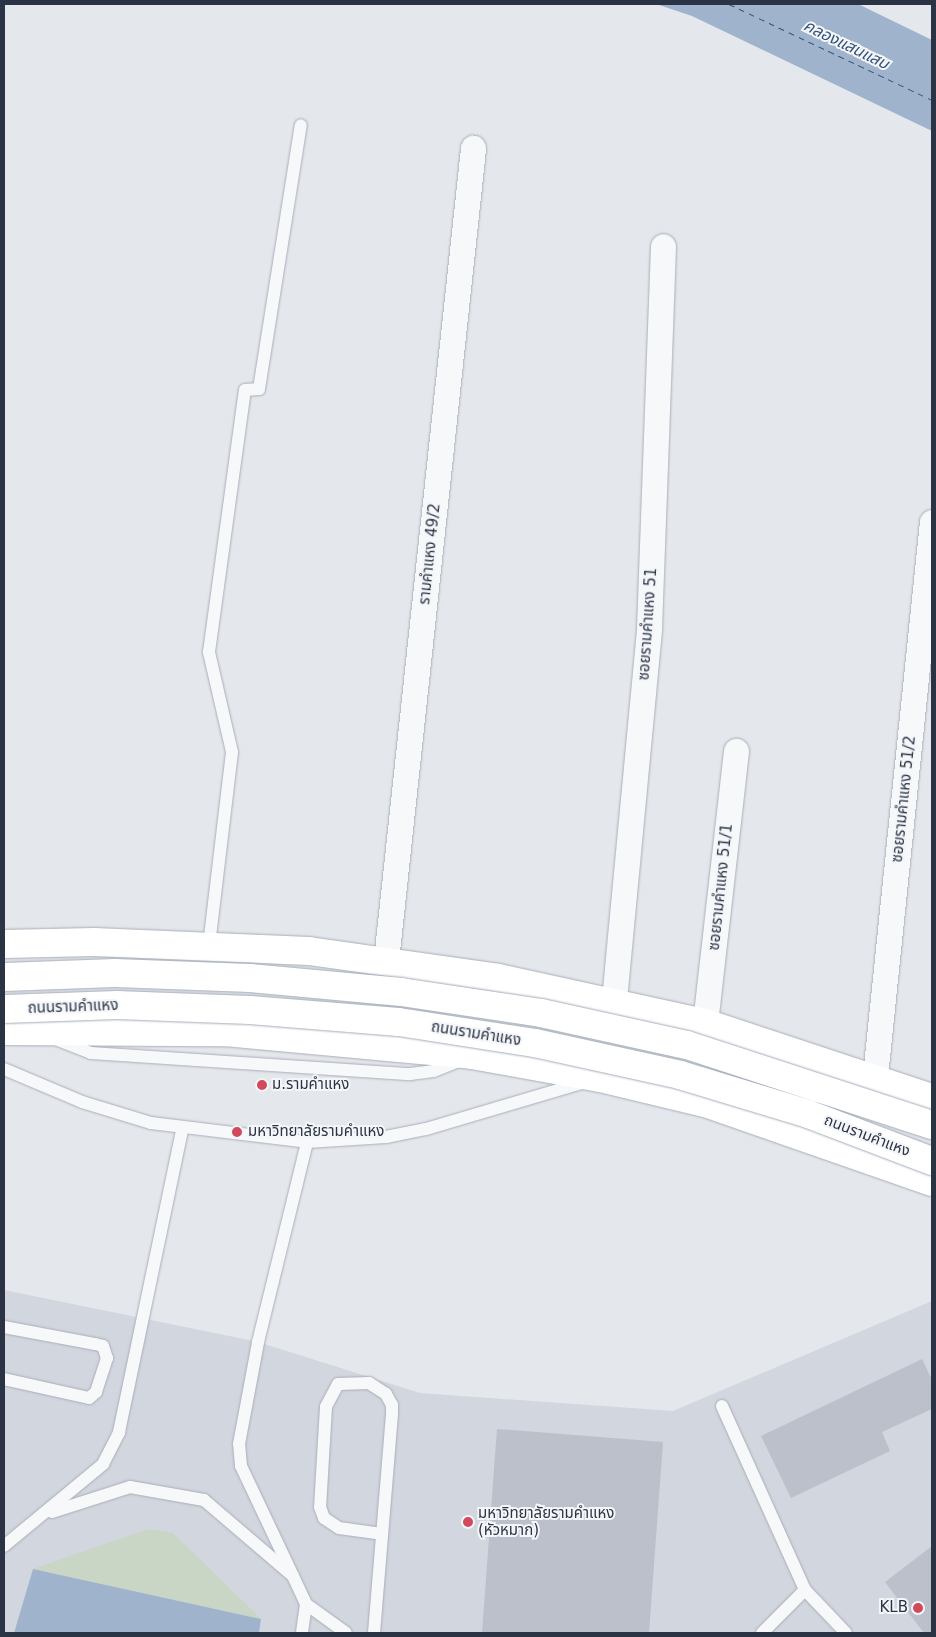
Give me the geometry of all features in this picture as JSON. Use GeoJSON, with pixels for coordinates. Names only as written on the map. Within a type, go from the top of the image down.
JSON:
{"type":"FeatureCollection","features":[{"type":"Feature","properties":{"kind":"main road"},"geometry":{"type":"LineString","coordinates":[[4,944],[209,945],[386,960],[614,1000],[705,1022],[875,1076],[932,1098]]}},
{"type":"Feature","properties":{"kind":"main road","name":"ถนนรามคำแหง"},"geometry":{"type":"LineString","coordinates":[[4,977],[115,973],[250,978],[402,992],[541,1013],[688,1045],[932,1125]]}},
{"type":"Feature","properties":{"kind":"main road","name":"ถนนรามคำแหง"},"geometry":{"type":"LineString","coordinates":[[4,1009],[117,1005],[250,1010],[399,1022],[535,1043],[680,1075],[808,1114],[926,1173]]}},
{"type":"Feature","properties":{"kind":"main road","name":"ถนนรามคำแหง"},"geometry":{"type":"LineString","coordinates":[[4,1031],[38,1030],[304,1036],[472,1055],[600,1078],[705,1103],[926,1173]]}},
{"type":"Feature","properties":{"kind":"main road"},"geometry":{"type":"LineString","coordinates":[[926,1173],[932,1118]]}},
{"type":"Feature","properties":{"kind":"street","name":"รามคำแหง 49/2"},"geometry":{"type":"LineString","coordinates":[[386,960],[473,148]]}},
{"type":"Feature","properties":{"kind":"street","name":"ซอยรามคำแหง 51"},"geometry":{"type":"LineString","coordinates":[[614,1000],[650,628],[663,246]]}},
{"type":"Feature","properties":{"kind":"street","name":"ซอยรามคำแหง 51/2"},"geometry":{"type":"LineString","coordinates":[[875,1076],[932,522]]}},
{"type":"Feature","properties":{"kind":"street","name":"ซอยรามคำแหง 51/1"},"geometry":{"type":"LineString","coordinates":[[705,1022],[736,751]]}},
{"type":"Feature","properties":{"kind":"lane"},"geometry":{"type":"LineString","coordinates":[[209,945],[232,752],[209,652],[245,390],[259,389],[301,125]]}},
{"type":"Feature","properties":{"kind":"lane"},"geometry":{"type":"LineString","coordinates":[[4,1069],[82,1102],[182,1130],[307,1142],[386,1137],[426,1129],[600,1078]]}},
{"type":"Feature","properties":{"kind":"lane"},"geometry":{"type":"LineString","coordinates":[[4,1546],[47,1513],[103,1464],[119,1432],[182,1130]]}},
{"type":"Feature","properties":{"kind":"lane"},"geometry":{"type":"LineString","coordinates":[[307,1142],[258,1342],[239,1444],[241,1466],[306,1604],[346,1633]]}},
{"type":"Feature","properties":{"kind":"lane"},"geometry":{"type":"LineString","coordinates":[[4,1328],[103,1346],[107,1358],[96,1392],[89,1398],[4,1379]]}},
{"type":"Feature","properties":{"kind":"lane"},"geometry":{"type":"LineString","coordinates":[[374,1633],[382,1534],[392,1405],[386,1394],[369,1383],[338,1384],[326,1408],[320,1507],[324,1518],[339,1528],[382,1534]]}},
{"type":"Feature","properties":{"kind":"lane"},"geometry":{"type":"LineString","coordinates":[[722,1406],[804,1590],[846,1633]]}},
{"type":"Feature","properties":{"kind":"lane"},"geometry":{"type":"LineString","coordinates":[[47,1513],[130,1487],[204,1500],[292,1576]]}},
{"type":"Feature","properties":{"kind":"lane"},"geometry":{"type":"LineString","coordinates":[[762,1633],[804,1590]]}},
{"type":"Feature","properties":{"kind":"lane"},"geometry":{"type":"LineString","coordinates":[[302,1633],[306,1604]]}},
{"type":"Feature","properties":{"kind":"shaded area","name":"มหาวิทยาลัยรามคำแหง (หัวหมาก)"},"geometry":{"type":"Polygon","coordinates":[[[4,1290],[258,1342],[420,1393],[673,1411],[932,1301],[932,1633],[4,1633],[4,1290]]]}},
{"type":"Feature","properties":{"kind":"green space"},"geometry":{"type":"Polygon","coordinates":[[[148,1529],[173,1533],[261,1619],[33,1569],[148,1529]]]}},
{"type":"Feature","properties":{"kind":"water","name":"คลองแสนแสบ"},"geometry":{"type":"Polygon","coordinates":[[[656,4],[858,4],[932,40],[932,131],[692,16],[656,4]]]}},
{"type":"Feature","properties":{"kind":"water"},"geometry":{"type":"Polygon","coordinates":[[[33,1569],[261,1619],[259,1633],[14,1633],[33,1569]]]}},
{"type":"Feature","properties":{"kind":"building"},"geometry":{"type":"Polygon","coordinates":[[[922,1359],[932,1380],[932,1409],[882,1432],[890,1451],[791,1498],[761,1436],[922,1359]]]}},
{"type":"Feature","properties":{"kind":"building"},"geometry":{"type":"Polygon","coordinates":[[[497,1429],[663,1442],[649,1633],[482,1633],[497,1429]]]}},
{"type":"Feature","properties":{"kind":"building","name":"KLB"},"geometry":{"type":"Polygon","coordinates":[[[932,1546],[932,1633],[924,1633],[885,1582],[932,1546]]]}},
{"type":"Feature","properties":{"kind":"ferry route"},"geometry":{"type":"LineString","coordinates":[[729,4],[932,100]]}},
{"type":"Feature","properties":{"kind":"place","name":"ม.รามคำแหง"},"geometry":{"type":"Point","coordinates":[262,1085]}},
{"type":"Feature","properties":{"kind":"place","name":"มหาวิทยาลัยรามคำแหง"},"geometry":{"type":"Point","coordinates":[237,1132]}},
{"type":"Feature","properties":{"kind":"place","name":"มหาวิทยาลัยรามคำแหง (หัวหมาก)"},"geometry":{"type":"Point","coordinates":[468,1522]}},
{"type":"Feature","properties":{"kind":"place","name":"KLB"},"geometry":{"type":"Point","coordinates":[918,1608]}}]}
